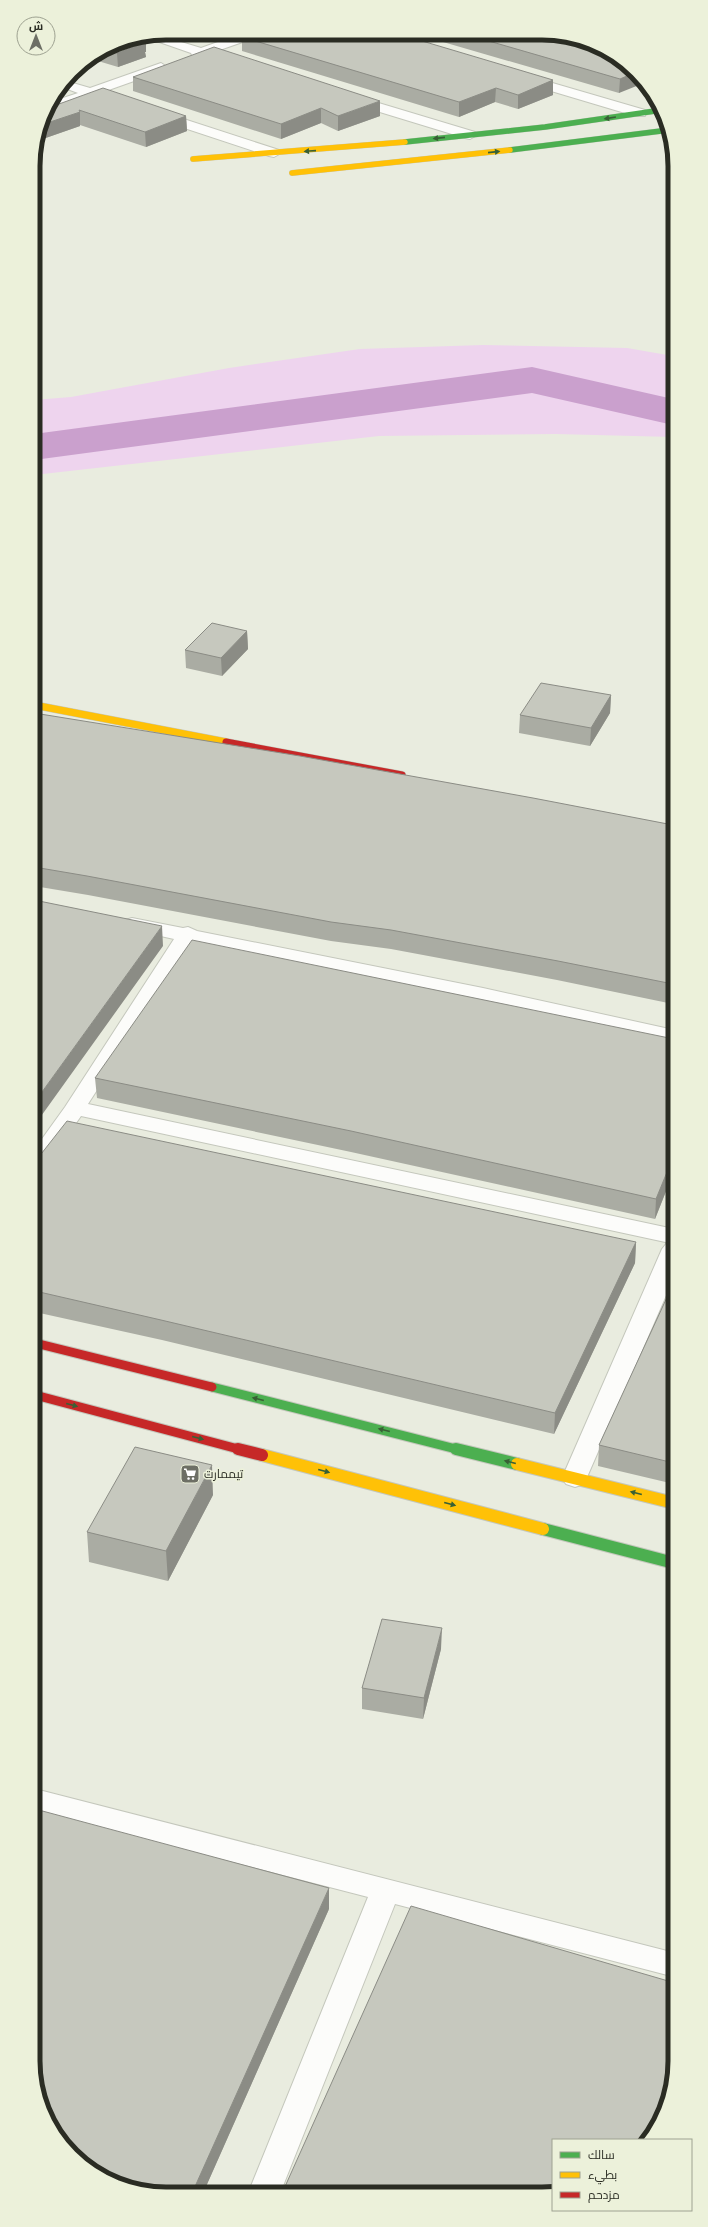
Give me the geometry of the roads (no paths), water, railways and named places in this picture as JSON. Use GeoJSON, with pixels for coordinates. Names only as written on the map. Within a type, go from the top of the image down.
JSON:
{"type":"FeatureCollection","features":[{"type":"Feature","properties":{"kind":"street"},"geometry":{"type":"LineString","coordinates":[[163,40],[239,64]]}},
{"type":"Feature","properties":{"kind":"street"},"geometry":{"type":"LineString","coordinates":[[56,105],[236,40]]}},
{"type":"Feature","properties":{"kind":"street"},"geometry":{"type":"LineString","coordinates":[[512,75],[640,113]]}},
{"type":"Feature","properties":{"kind":"street"},"geometry":{"type":"LineString","coordinates":[[69,86],[134,107]]}},
{"type":"Feature","properties":{"kind":"street"},"geometry":{"type":"LineString","coordinates":[[343,96],[470,135]]}},
{"type":"Feature","properties":{"kind":"street"},"geometry":{"type":"LineString","coordinates":[[193,159],[353,147],[470,135],[556,126],[655,111]]}},
{"type":"Feature","properties":{"kind":"street"},"geometry":{"type":"LineString","coordinates":[[149,112],[274,153]]}},
{"type":"Feature","properties":{"kind":"street"},"geometry":{"type":"LineString","coordinates":[[292,173],[564,144],[663,131]]}},
{"type":"Feature","properties":{"kind":"street"},"geometry":{"type":"LineString","coordinates":[[353,147],[371,164]]}},
{"type":"Feature","properties":{"kind":"street"},"geometry":{"type":"LineString","coordinates":[[40,706],[408,776]]}},
{"type":"Feature","properties":{"kind":"street"},"geometry":{"type":"LineString","coordinates":[[111,920],[188,933],[483,994],[668,1035]]}},
{"type":"Feature","properties":{"kind":"street"},"geometry":{"type":"LineString","coordinates":[[40,1158],[75,1108],[188,933]]}},
{"type":"Feature","properties":{"kind":"street"},"geometry":{"type":"LineString","coordinates":[[75,1108],[668,1235]]}},
{"type":"Feature","properties":{"kind":"street"},"geometry":{"type":"LineString","coordinates":[[575,1478],[668,1263]]}},
{"type":"Feature","properties":{"kind":"street"},"geometry":{"type":"LineString","coordinates":[[40,1344],[668,1501]]}},
{"type":"Feature","properties":{"kind":"street"},"geometry":{"type":"LineString","coordinates":[[40,1397],[668,1561]]}},
{"type":"Feature","properties":{"kind":"street"},"geometry":{"type":"LineString","coordinates":[[40,1801],[668,1964]]}},
{"type":"Feature","properties":{"kind":"street"},"geometry":{"type":"LineString","coordinates":[[267,2187],[385,1892]]}},
{"type":"Feature","properties":{"kind":"waterway"},"geometry":{"type":"LineString","coordinates":[[40,446],[532,380],[668,411]]}},
{"type":"Feature","properties":{"kind":"place","name":"تیممارت"},"geometry":{"type":"Point","coordinates":[190,1474]}}]}
